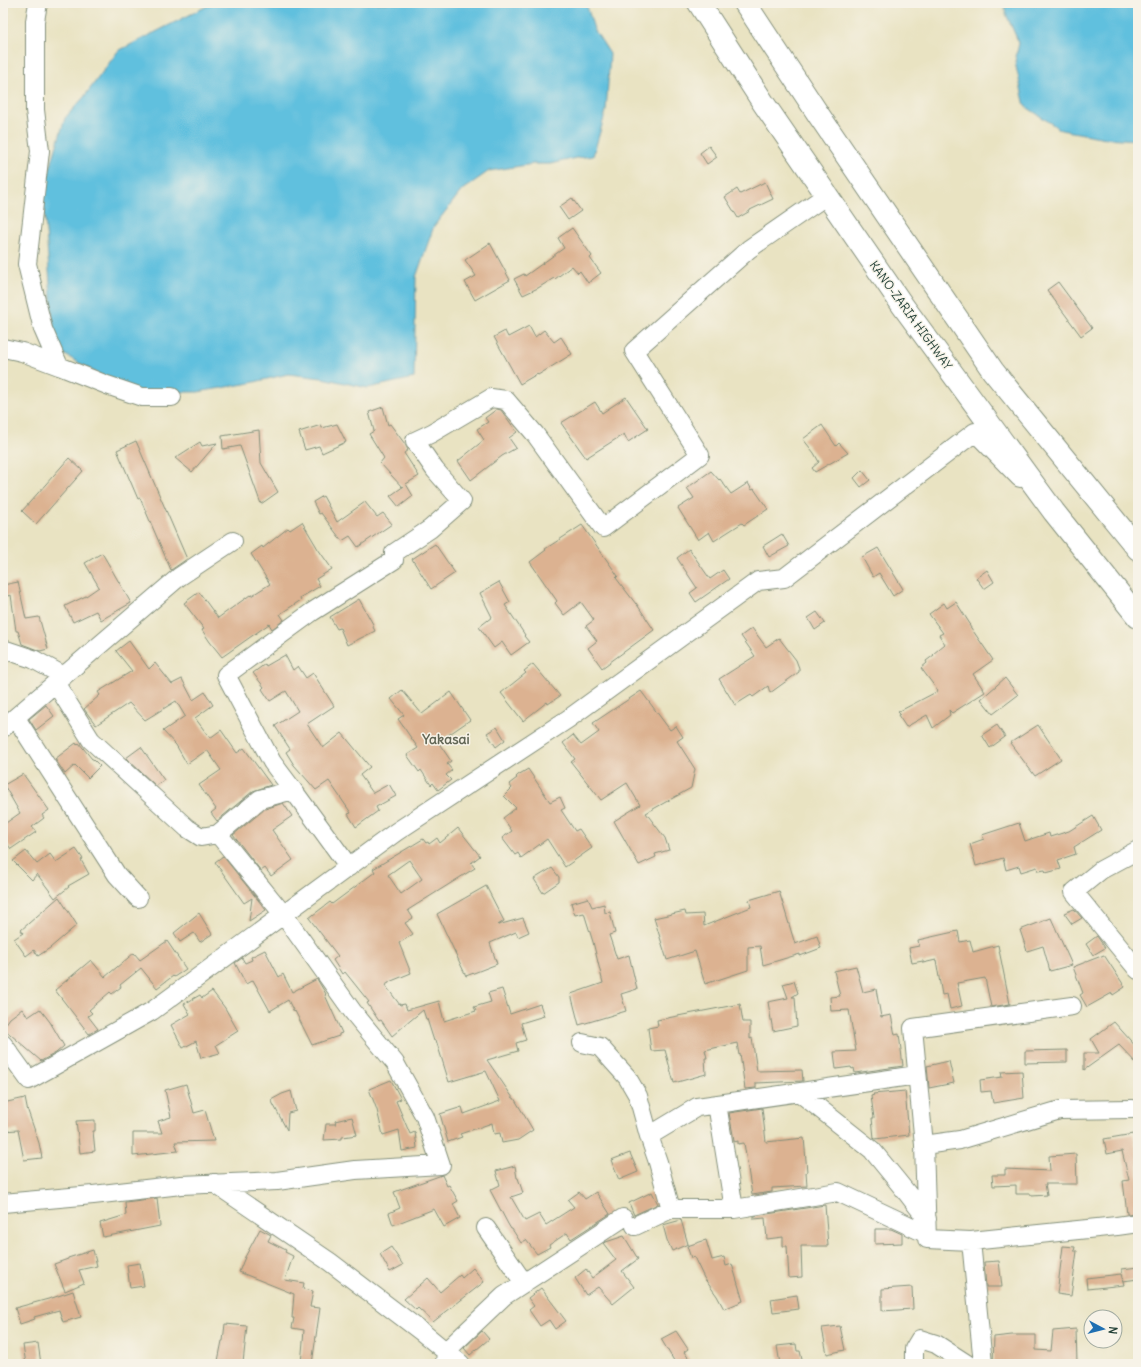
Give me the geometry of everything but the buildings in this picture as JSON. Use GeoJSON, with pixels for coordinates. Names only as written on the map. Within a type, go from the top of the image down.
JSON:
{"type":"FeatureCollection","features":[{"type":"Feature","properties":{"kind":"highway","name":"KANO-ZARIA HIGHWAY"},"geometry":{"type":"LineString","coordinates":[[699,3],[764,104],[903,306],[1054,512],[1138,617]]}},
{"type":"Feature","properties":{"kind":"highway"},"geometry":{"type":"LineString","coordinates":[[745,3],[820,117],[993,371],[1138,549]]}},
{"type":"Feature","properties":{"kind":"street"},"geometry":{"type":"LineString","coordinates":[[38,3],[36,21],[35,110],[40,151],[27,264],[43,329],[60,366]]}},
{"type":"Feature","properties":{"kind":"street"},"geometry":{"type":"LineString","coordinates":[[349,867],[272,762],[226,675],[312,612],[394,560],[394,553],[430,529],[462,501],[435,470],[415,441],[432,433],[491,398],[506,400],[535,434],[604,528],[700,455],[634,350],[749,249],[827,195]]}},
{"type":"Feature","properties":{"kind":"street"},"geometry":{"type":"LineString","coordinates":[[3,348],[22,352],[142,397],[172,397]]}},
{"type":"Feature","properties":{"kind":"street"},"geometry":{"type":"LineString","coordinates":[[3,1044],[29,1080],[152,1010],[396,832],[568,719],[758,581],[784,578],[974,432],[1054,512]]}},
{"type":"Feature","properties":{"kind":"street"},"geometry":{"type":"LineString","coordinates":[[138,898],[117,875],[9,723],[179,577],[233,541]]}},
{"type":"Feature","properties":{"kind":"street"},"geometry":{"type":"LineString","coordinates":[[3,649],[33,659],[60,680],[91,740],[187,828],[201,837],[218,834],[260,799],[293,790]]}},
{"type":"Feature","properties":{"kind":"street"},"geometry":{"type":"LineString","coordinates":[[3,1203],[181,1185],[278,1181],[355,1170],[440,1165],[425,1117],[394,1063],[352,1012],[283,914],[218,834]]}},
{"type":"Feature","properties":{"kind":"street"},"geometry":{"type":"LineString","coordinates":[[1138,850],[1101,870],[1074,892],[1138,970]]}},
{"type":"Feature","properties":{"kind":"street"},"geometry":{"type":"LineString","coordinates":[[1072,1006],[913,1028],[924,1145],[927,1239],[971,1241],[1117,1226],[1138,1222]]}},
{"type":"Feature","properties":{"kind":"street"},"geometry":{"type":"LineString","coordinates":[[582,1043],[600,1047],[627,1077],[638,1096],[671,1209]]}},
{"type":"Feature","properties":{"kind":"street"},"geometry":{"type":"LineString","coordinates":[[649,1136],[697,1107],[917,1076]]}},
{"type":"Feature","properties":{"kind":"street"},"geometry":{"type":"LineString","coordinates":[[800,1093],[872,1150],[907,1193],[927,1227]]}},
{"type":"Feature","properties":{"kind":"street"},"geometry":{"type":"LineString","coordinates":[[717,1104],[734,1209]]}},
{"type":"Feature","properties":{"kind":"street"},"geometry":{"type":"LineString","coordinates":[[924,1145],[960,1140],[1060,1110],[1133,1109]]}},
{"type":"Feature","properties":{"kind":"street"},"geometry":{"type":"LineString","coordinates":[[214,1184],[330,1262],[422,1332],[445,1358],[461,1364]]}},
{"type":"Feature","properties":{"kind":"street"},"geometry":{"type":"LineString","coordinates":[[445,1358],[504,1296],[629,1222],[671,1209],[734,1209],[838,1192],[927,1227]]}},
{"type":"Feature","properties":{"kind":"street"},"geometry":{"type":"LineString","coordinates":[[486,1228],[524,1283]]}},
{"type":"Feature","properties":{"kind":"street"},"geometry":{"type":"LineString","coordinates":[[971,1241],[983,1364]]}},
{"type":"Feature","properties":{"kind":"street"},"geometry":{"type":"LineString","coordinates":[[914,1364],[914,1349],[920,1339],[936,1344],[967,1364]]}},
{"type":"Feature","properties":{"kind":"water"},"geometry":{"type":"Polygon","coordinates":[[[213,3],[586,3],[594,29],[610,54],[606,111],[593,156],[550,164],[533,164],[489,171],[462,190],[434,226],[416,277],[414,378],[368,388],[322,378],[288,374],[250,383],[198,392],[135,392],[98,374],[55,349],[43,192],[65,118],[84,97],[118,51],[213,3]]]}},
{"type":"Feature","properties":{"kind":"water"},"geometry":{"type":"Polygon","coordinates":[[[1004,3],[1138,3],[1138,140],[1106,138],[1061,130],[1025,106],[1015,62],[1019,43],[1006,14],[1004,3]]]}},
{"type":"Feature","properties":{"kind":"district","name":"Yakasai"},"geometry":{"type":"Point","coordinates":[446,739]}}]}
